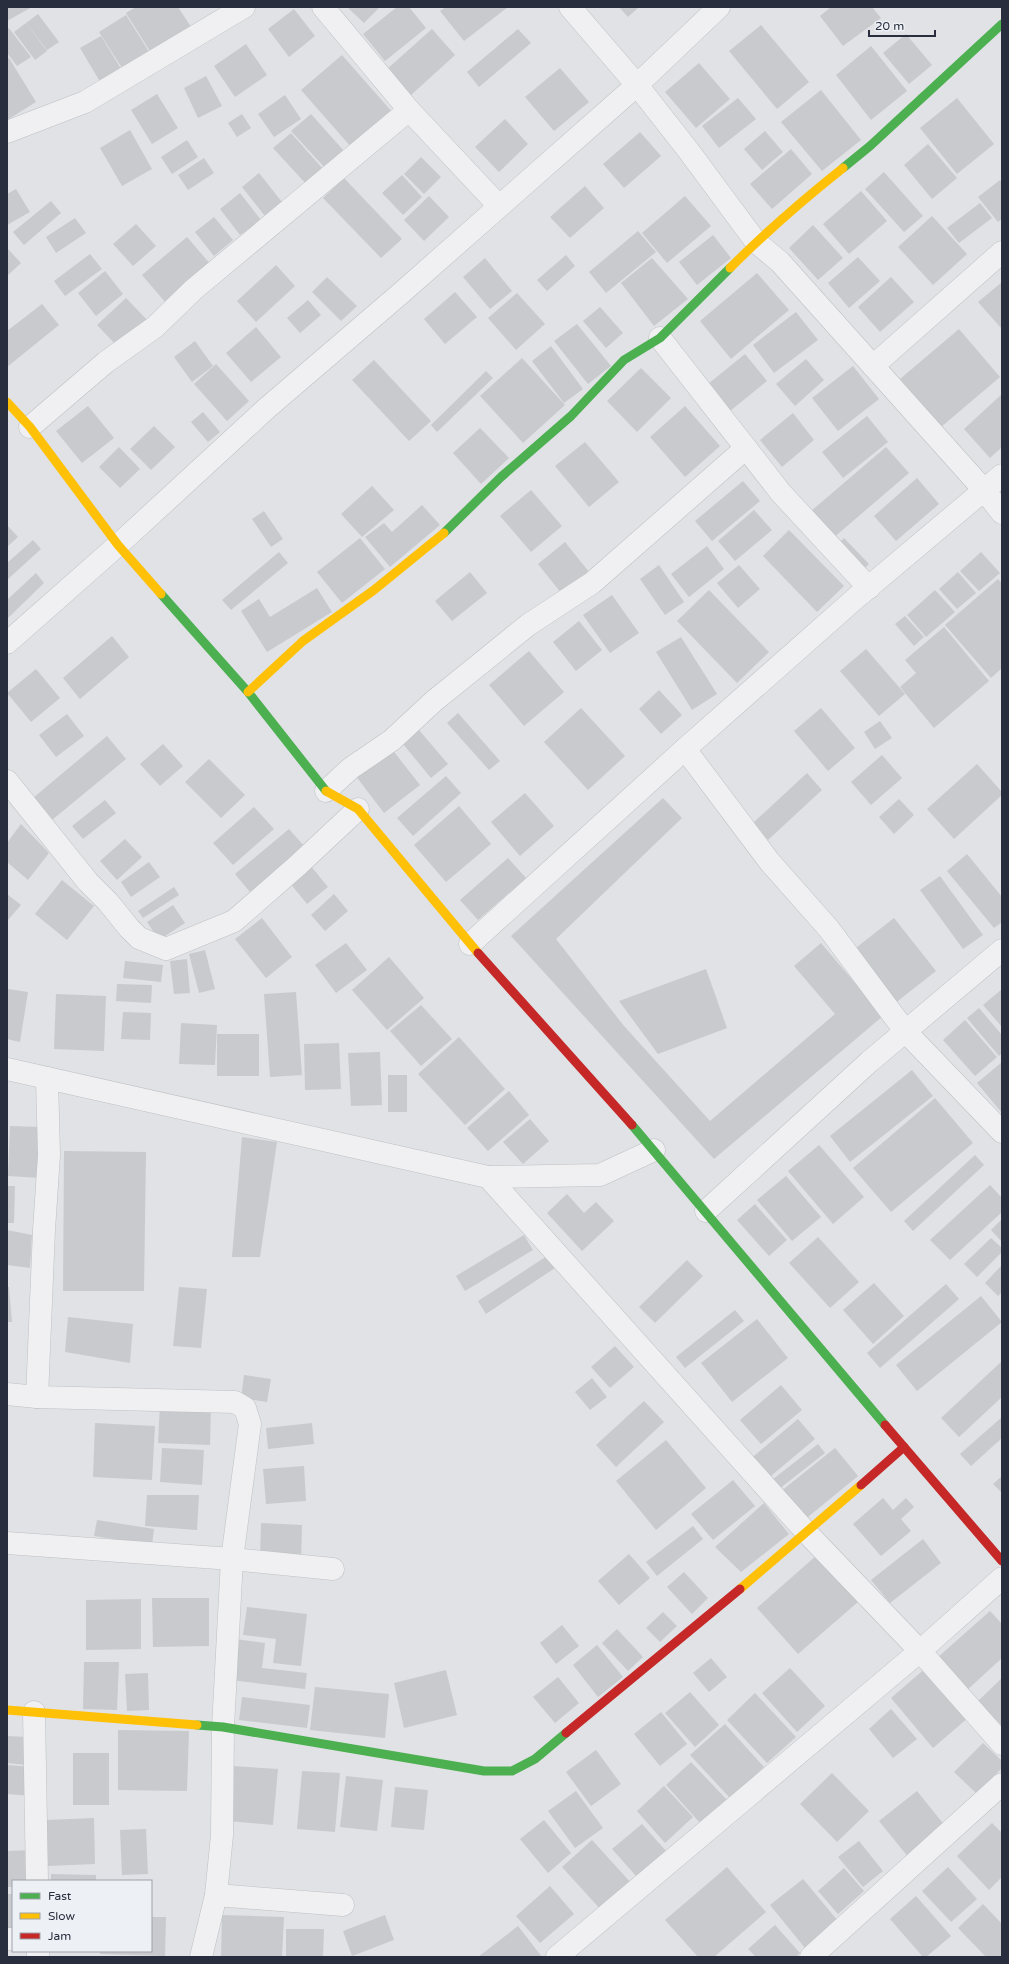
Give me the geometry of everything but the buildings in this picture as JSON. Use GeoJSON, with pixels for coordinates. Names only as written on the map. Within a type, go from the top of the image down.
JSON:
{"type":"FeatureCollection","features":[{"type":"Feature","properties":{"kind":"street"},"geometry":{"type":"LineString","coordinates":[[7,132],[85,102],[244,7]]}},
{"type":"Feature","properties":{"kind":"street"},"geometry":{"type":"LineString","coordinates":[[323,7],[409,110],[499,206]]}},
{"type":"Feature","properties":{"kind":"street"},"geometry":{"type":"LineString","coordinates":[[570,7],[638,85],[756,242],[780,262],[984,490],[1002,513]]}},
{"type":"Feature","properties":{"kind":"street"},"geometry":{"type":"LineString","coordinates":[[7,643],[118,545],[267,408],[400,294],[638,85],[719,7]]}},
{"type":"Feature","properties":{"kind":"street"},"geometry":{"type":"LineString","coordinates":[[248,692],[303,641],[374,590],[449,529],[500,477],[571,416],[624,360],[660,338],[756,242],[811,193],[870,146],[1002,24]]}},
{"type":"Feature","properties":{"kind":"street"},"geometry":{"type":"LineString","coordinates":[[30,427],[106,362],[155,327],[193,290],[409,110]]}},
{"type":"Feature","properties":{"kind":"street"},"geometry":{"type":"LineString","coordinates":[[873,366],[1002,252]]}},
{"type":"Feature","properties":{"kind":"street"},"geometry":{"type":"LineString","coordinates":[[660,338],[781,493],[869,588]]}},
{"type":"Feature","properties":{"kind":"street"},"geometry":{"type":"LineString","coordinates":[[7,402],[30,427],[118,545],[248,692],[326,791],[358,810],[470,944],[654,1150],[1002,1561]]}},
{"type":"Feature","properties":{"kind":"street"},"geometry":{"type":"LineString","coordinates":[[326,791],[351,768],[392,740],[434,701],[528,625],[592,583],[746,448]]}},
{"type":"Feature","properties":{"kind":"street"},"geometry":{"type":"LineString","coordinates":[[470,944],[685,749],[869,588],[1002,475]]}},
{"type":"Feature","properties":{"kind":"street"},"geometry":{"type":"LineString","coordinates":[[685,749],[769,861],[829,929],[906,1031],[1002,1132]]}},
{"type":"Feature","properties":{"kind":"street"},"geometry":{"type":"LineString","coordinates":[[7,781],[88,882],[108,902],[129,928],[140,938],[166,949],[234,921],[358,810]]}},
{"type":"Feature","properties":{"kind":"street"},"geometry":{"type":"LineString","coordinates":[[706,1211],[868,1062],[1002,950]]}},
{"type":"Feature","properties":{"kind":"street"},"geometry":{"type":"LineString","coordinates":[[7,1069],[488,1177],[600,1176],[654,1150]]}},
{"type":"Feature","properties":{"kind":"street"},"geometry":{"type":"LineString","coordinates":[[37,1397],[44,1230],[49,1154],[47,1078]]}},
{"type":"Feature","properties":{"kind":"street"},"geometry":{"type":"LineString","coordinates":[[488,1177],[807,1533],[920,1651],[1002,1744]]}},
{"type":"Feature","properties":{"kind":"street"},"geometry":{"type":"LineString","coordinates":[[7,1394],[37,1397],[235,1402],[245,1408],[250,1424],[232,1559],[223,1727],[222,1835],[216,1895],[201,1957]]}},
{"type":"Feature","properties":{"kind":"street"},"geometry":{"type":"LineString","coordinates":[[7,1710],[223,1727],[484,1771],[512,1771],[535,1759],[807,1533],[904,1447]]}},
{"type":"Feature","properties":{"kind":"street"},"geometry":{"type":"LineString","coordinates":[[7,1543],[232,1559],[333,1569]]}},
{"type":"Feature","properties":{"kind":"street"},"geometry":{"type":"LineString","coordinates":[[557,1957],[920,1651],[1002,1578]]}},
{"type":"Feature","properties":{"kind":"street"},"geometry":{"type":"LineString","coordinates":[[34,1712],[37,1880]]}},
{"type":"Feature","properties":{"kind":"street"},"geometry":{"type":"LineString","coordinates":[[811,1957],[1002,1784]]}},
{"type":"Feature","properties":{"kind":"street"},"geometry":{"type":"LineString","coordinates":[[216,1895],[343,1905]]}},
{"type":"Feature","properties":{"kind":"traffic: fast"},"geometry":{"type":"LineString","coordinates":[[843,168],[870,146],[1002,24]]}},
{"type":"Feature","properties":{"kind":"traffic: fast"},"geometry":{"type":"LineString","coordinates":[[444,533],[501,477],[571,416],[624,360],[660,338],[730,268]]}},
{"type":"Feature","properties":{"kind":"traffic: fast"},"geometry":{"type":"LineString","coordinates":[[161,594],[248,692],[326,791]]}},
{"type":"Feature","properties":{"kind":"traffic: fast"},"geometry":{"type":"LineString","coordinates":[[632,1125],[885,1425]]}},
{"type":"Feature","properties":{"kind":"traffic: fast"},"geometry":{"type":"LineString","coordinates":[[197,1725],[223,1727],[484,1771],[512,1771],[535,1759],[566,1733]]}},
{"type":"Feature","properties":{"kind":"traffic: slow"},"geometry":{"type":"LineString","coordinates":[[730,268],[785,216],[843,168]]}},
{"type":"Feature","properties":{"kind":"traffic: slow"},"geometry":{"type":"LineString","coordinates":[[7,402],[30,427],[118,545],[161,594]]}},
{"type":"Feature","properties":{"kind":"traffic: slow"},"geometry":{"type":"LineString","coordinates":[[248,692],[303,641],[374,590],[444,533]]}},
{"type":"Feature","properties":{"kind":"traffic: slow"},"geometry":{"type":"LineString","coordinates":[[326,791],[358,809],[478,953]]}},
{"type":"Feature","properties":{"kind":"traffic: slow"},"geometry":{"type":"LineString","coordinates":[[740,1589],[861,1485]]}},
{"type":"Feature","properties":{"kind":"traffic: slow"},"geometry":{"type":"LineString","coordinates":[[7,1710],[197,1725]]}},
{"type":"Feature","properties":{"kind":"traffic: jam"},"geometry":{"type":"LineString","coordinates":[[478,953],[632,1125]]}},
{"type":"Feature","properties":{"kind":"traffic: jam"},"geometry":{"type":"LineString","coordinates":[[885,1425],[1002,1561]]}},
{"type":"Feature","properties":{"kind":"traffic: jam"},"geometry":{"type":"LineString","coordinates":[[861,1485],[904,1447]]}},
{"type":"Feature","properties":{"kind":"traffic: jam"},"geometry":{"type":"LineString","coordinates":[[566,1733],[740,1589]]}}]}
